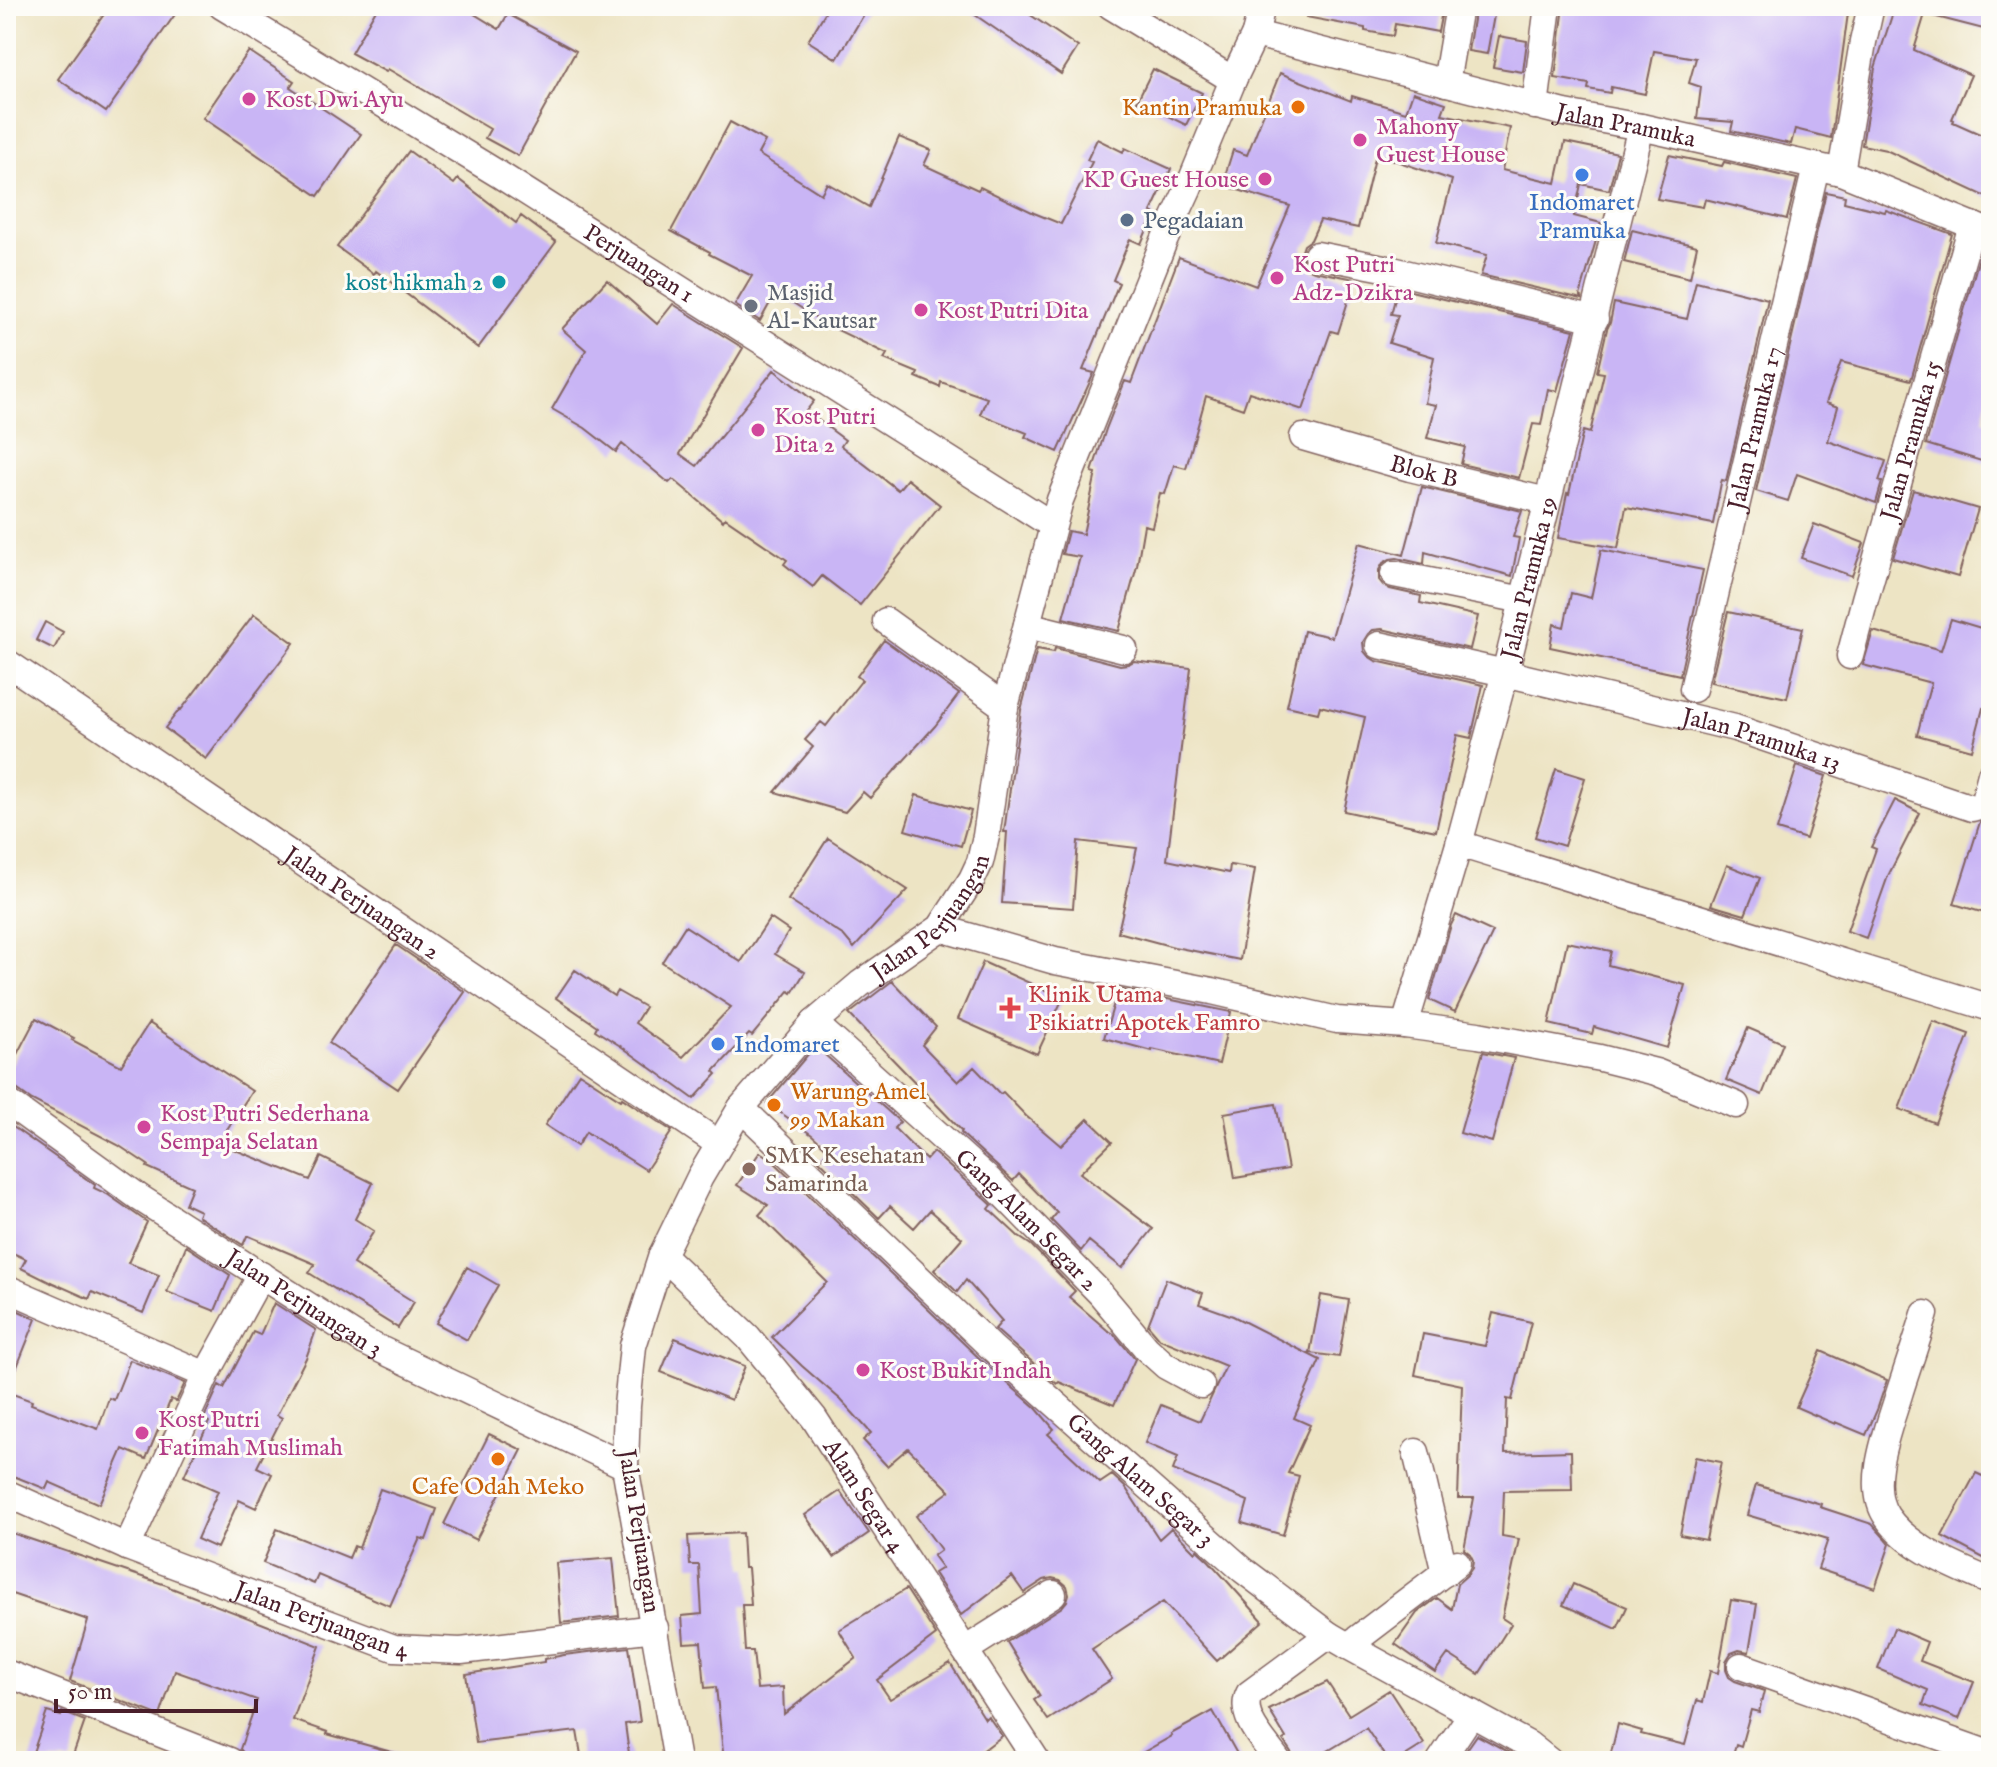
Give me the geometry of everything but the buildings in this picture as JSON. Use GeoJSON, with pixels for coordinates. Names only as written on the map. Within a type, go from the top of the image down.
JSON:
{"type":"FeatureCollection","features":[{"type":"Feature","properties":{"kind":"street","name":"Perjuangan 1"},"geometry":{"type":"LineString","coordinates":[[222,6],[500,175],[1052,525]]}},
{"type":"Feature","properties":{"kind":"street"},"geometry":{"type":"LineString","coordinates":[[1111,6],[1233,80]]}},
{"type":"Feature","properties":{"kind":"street","name":"Jalan Perjuangan"},"geometry":{"type":"LineString","coordinates":[[677,1761],[625,1466],[633,1346],[662,1255],[684,1207],[741,1108],[814,1023],[860,984],[940,928],[968,887],[980,862],[1005,707],[1060,500],[1164,241],[1255,34],[1262,6]]}},
{"type":"Feature","properties":{"kind":"street"},"geometry":{"type":"LineString","coordinates":[[1446,83],[1459,6]]}},
{"type":"Feature","properties":{"kind":"street"},"geometry":{"type":"LineString","coordinates":[[1535,106],[1548,6]]}},
{"type":"Feature","properties":{"kind":"street","name":"Jalan Pramuka 17"},"geometry":{"type":"LineString","coordinates":[[1693,689],[1871,6]]}},
{"type":"Feature","properties":{"kind":"street","name":"Jalan Pramuka"},"geometry":{"type":"LineString","coordinates":[[1255,34],[1535,106],[1828,169],[1982,229]]}},
{"type":"Feature","properties":{"kind":"street","name":"Jalan Pramuka 19"},"geometry":{"type":"LineString","coordinates":[[1405,1025],[1459,844],[1505,673],[1641,127]]}},
{"type":"Feature","properties":{"kind":"street","name":"Jalan Pramuka 15"},"geometry":{"type":"LineString","coordinates":[[1850,656],[1865,599],[1982,229]]}},
{"type":"Feature","properties":{"kind":"street"},"geometry":{"type":"LineString","coordinates":[[1317,255],[1595,319]]}},
{"type":"Feature","properties":{"kind":"street","name":"Blok B"},"geometry":{"type":"LineString","coordinates":[[1303,437],[1410,468],[1547,501]]}},
{"type":"Feature","properties":{"kind":"street"},"geometry":{"type":"LineString","coordinates":[[1394,574],[1523,600]]}},
{"type":"Feature","properties":{"kind":"street"},"geometry":{"type":"LineString","coordinates":[[886,621],[1005,707]]}},
{"type":"Feature","properties":{"kind":"street"},"geometry":{"type":"LineString","coordinates":[[1027,625],[1124,649]]}},
{"type":"Feature","properties":{"kind":"street","name":"Jalan Pramuka 13"},"geometry":{"type":"LineString","coordinates":[[1379,645],[1735,728],[1972,808],[1985,809],[1983,805],[1991,774]]}},
{"type":"Feature","properties":{"kind":"street","name":"Jalan Perjuangan 2"},"geometry":{"type":"LineString","coordinates":[[6,662],[719,1144]]}},
{"type":"Feature","properties":{"kind":"street"},"geometry":{"type":"LineString","coordinates":[[1459,844],[1991,1008]]}},
{"type":"Feature","properties":{"kind":"street"},"geometry":{"type":"LineString","coordinates":[[940,928],[1055,961],[1212,991],[1337,1020],[1478,1035],[1600,1058],[1656,1072],[1736,1105]]}},
{"type":"Feature","properties":{"kind":"street","name":"Gang Alam Segar 2"},"geometry":{"type":"LineString","coordinates":[[814,1023],[990,1181],[1100,1293],[1147,1349],[1166,1366],[1201,1385]]}},
{"type":"Feature","properties":{"kind":"street","name":"Jalan Perjuangan 3"},"geometry":{"type":"LineString","coordinates":[[6,1101],[140,1198],[365,1342],[625,1466]]}},
{"type":"Feature","properties":{"kind":"street","name":"Gang Alam Segar 3"},"geometry":{"type":"LineString","coordinates":[[741,1108],[991,1347],[1243,1570],[1339,1640],[1529,1745],[1549,1761]]}},
{"type":"Feature","properties":{"kind":"street","name":"Alam Segar 4"},"geometry":{"type":"LineString","coordinates":[[662,1255],[748,1337],[814,1418],[1037,1761]]}},
{"type":"Feature","properties":{"kind":"street"},"geometry":{"type":"LineString","coordinates":[[127,1547],[206,1375],[261,1275]]}},
{"type":"Feature","properties":{"kind":"street"},"geometry":{"type":"LineString","coordinates":[[6,1288],[206,1375]]}},
{"type":"Feature","properties":{"kind":"street"},"geometry":{"type":"LineString","coordinates":[[1925,1314],[1883,1446],[1877,1485],[1879,1499],[1886,1517],[1902,1533],[1932,1555],[1991,1582]]}},
{"type":"Feature","properties":{"kind":"street"},"geometry":{"type":"LineString","coordinates":[[1278,1761],[1251,1722],[1246,1707],[1249,1694],[1451,1568],[1416,1452]]}},
{"type":"Feature","properties":{"kind":"street","name":"Jalan Perjuangan 4"},"geometry":{"type":"LineString","coordinates":[[6,1493],[127,1547],[394,1648],[461,1651],[655,1628]]}},
{"type":"Feature","properties":{"kind":"street"},"geometry":{"type":"LineString","coordinates":[[965,1650],[1053,1594]]}},
{"type":"Feature","properties":{"kind":"street"},"geometry":{"type":"LineString","coordinates":[[1741,1666],[1989,1754],[1985,1761]]}},
{"type":"Feature","properties":{"kind":"street"},"geometry":{"type":"LineString","coordinates":[[6,1673],[230,1761]]}},
{"type":"Feature","properties":{"kind":"street"},"geometry":{"type":"LineString","coordinates":[[1440,1761],[1472,1713]]}},
{"type":"Feature","properties":{"kind":"place","name":"Kost Dwi Ayu"},"geometry":{"type":"Point","coordinates":[249,99]}},
{"type":"Feature","properties":{"kind":"place","name":"Kantin Pramuka"},"geometry":{"type":"Point","coordinates":[1298,107]}},
{"type":"Feature","properties":{"kind":"place","name":"Mahony Guest House"},"geometry":{"type":"Point","coordinates":[1360,140]}},
{"type":"Feature","properties":{"kind":"place","name":"Indomaret Pramuka"},"geometry":{"type":"Point","coordinates":[1582,175]}},
{"type":"Feature","properties":{"kind":"place","name":"KP Guest House"},"geometry":{"type":"Point","coordinates":[1265,179]}},
{"type":"Feature","properties":{"kind":"place","name":"Pegadaian"},"geometry":{"type":"Point","coordinates":[1127,220]}},
{"type":"Feature","properties":{"kind":"place","name":"Kost Putri Adz-Dzikra"},"geometry":{"type":"Point","coordinates":[1277,278]}},
{"type":"Feature","properties":{"kind":"place","name":"kost hikmah 2"},"geometry":{"type":"Point","coordinates":[499,282]}},
{"type":"Feature","properties":{"kind":"place","name":"Masjid Al-Kautsar"},"geometry":{"type":"Point","coordinates":[751,306]}},
{"type":"Feature","properties":{"kind":"place","name":"Kost Putri Dita"},"geometry":{"type":"Point","coordinates":[921,310]}},
{"type":"Feature","properties":{"kind":"place","name":"Kost Putri Dita 2"},"geometry":{"type":"Point","coordinates":[758,430]}},
{"type":"Feature","properties":{"kind":"place","name":"Klinik Utama Psikiatri Apotek Famro"},"geometry":{"type":"Point","coordinates":[1010,1008]}},
{"type":"Feature","properties":{"kind":"place","name":"Indomaret"},"geometry":{"type":"Point","coordinates":[718,1044]}},
{"type":"Feature","properties":{"kind":"place","name":"Warung Amel 99 Makan"},"geometry":{"type":"Point","coordinates":[774,1105]}},
{"type":"Feature","properties":{"kind":"place","name":"Kost Putri Sederhana Sempaja Selatan"},"geometry":{"type":"Point","coordinates":[144,1127]}},
{"type":"Feature","properties":{"kind":"place","name":"SMK Kesehatan Samarinda"},"geometry":{"type":"Point","coordinates":[749,1169]}},
{"type":"Feature","properties":{"kind":"place","name":"Kost Bukit Indah"},"geometry":{"type":"Point","coordinates":[863,1370]}},
{"type":"Feature","properties":{"kind":"place","name":"Kost Putri Fatimah Muslimah"},"geometry":{"type":"Point","coordinates":[142,1433]}},
{"type":"Feature","properties":{"kind":"place","name":"Cafe Odah Meko"},"geometry":{"type":"Point","coordinates":[498,1459]}}]}
